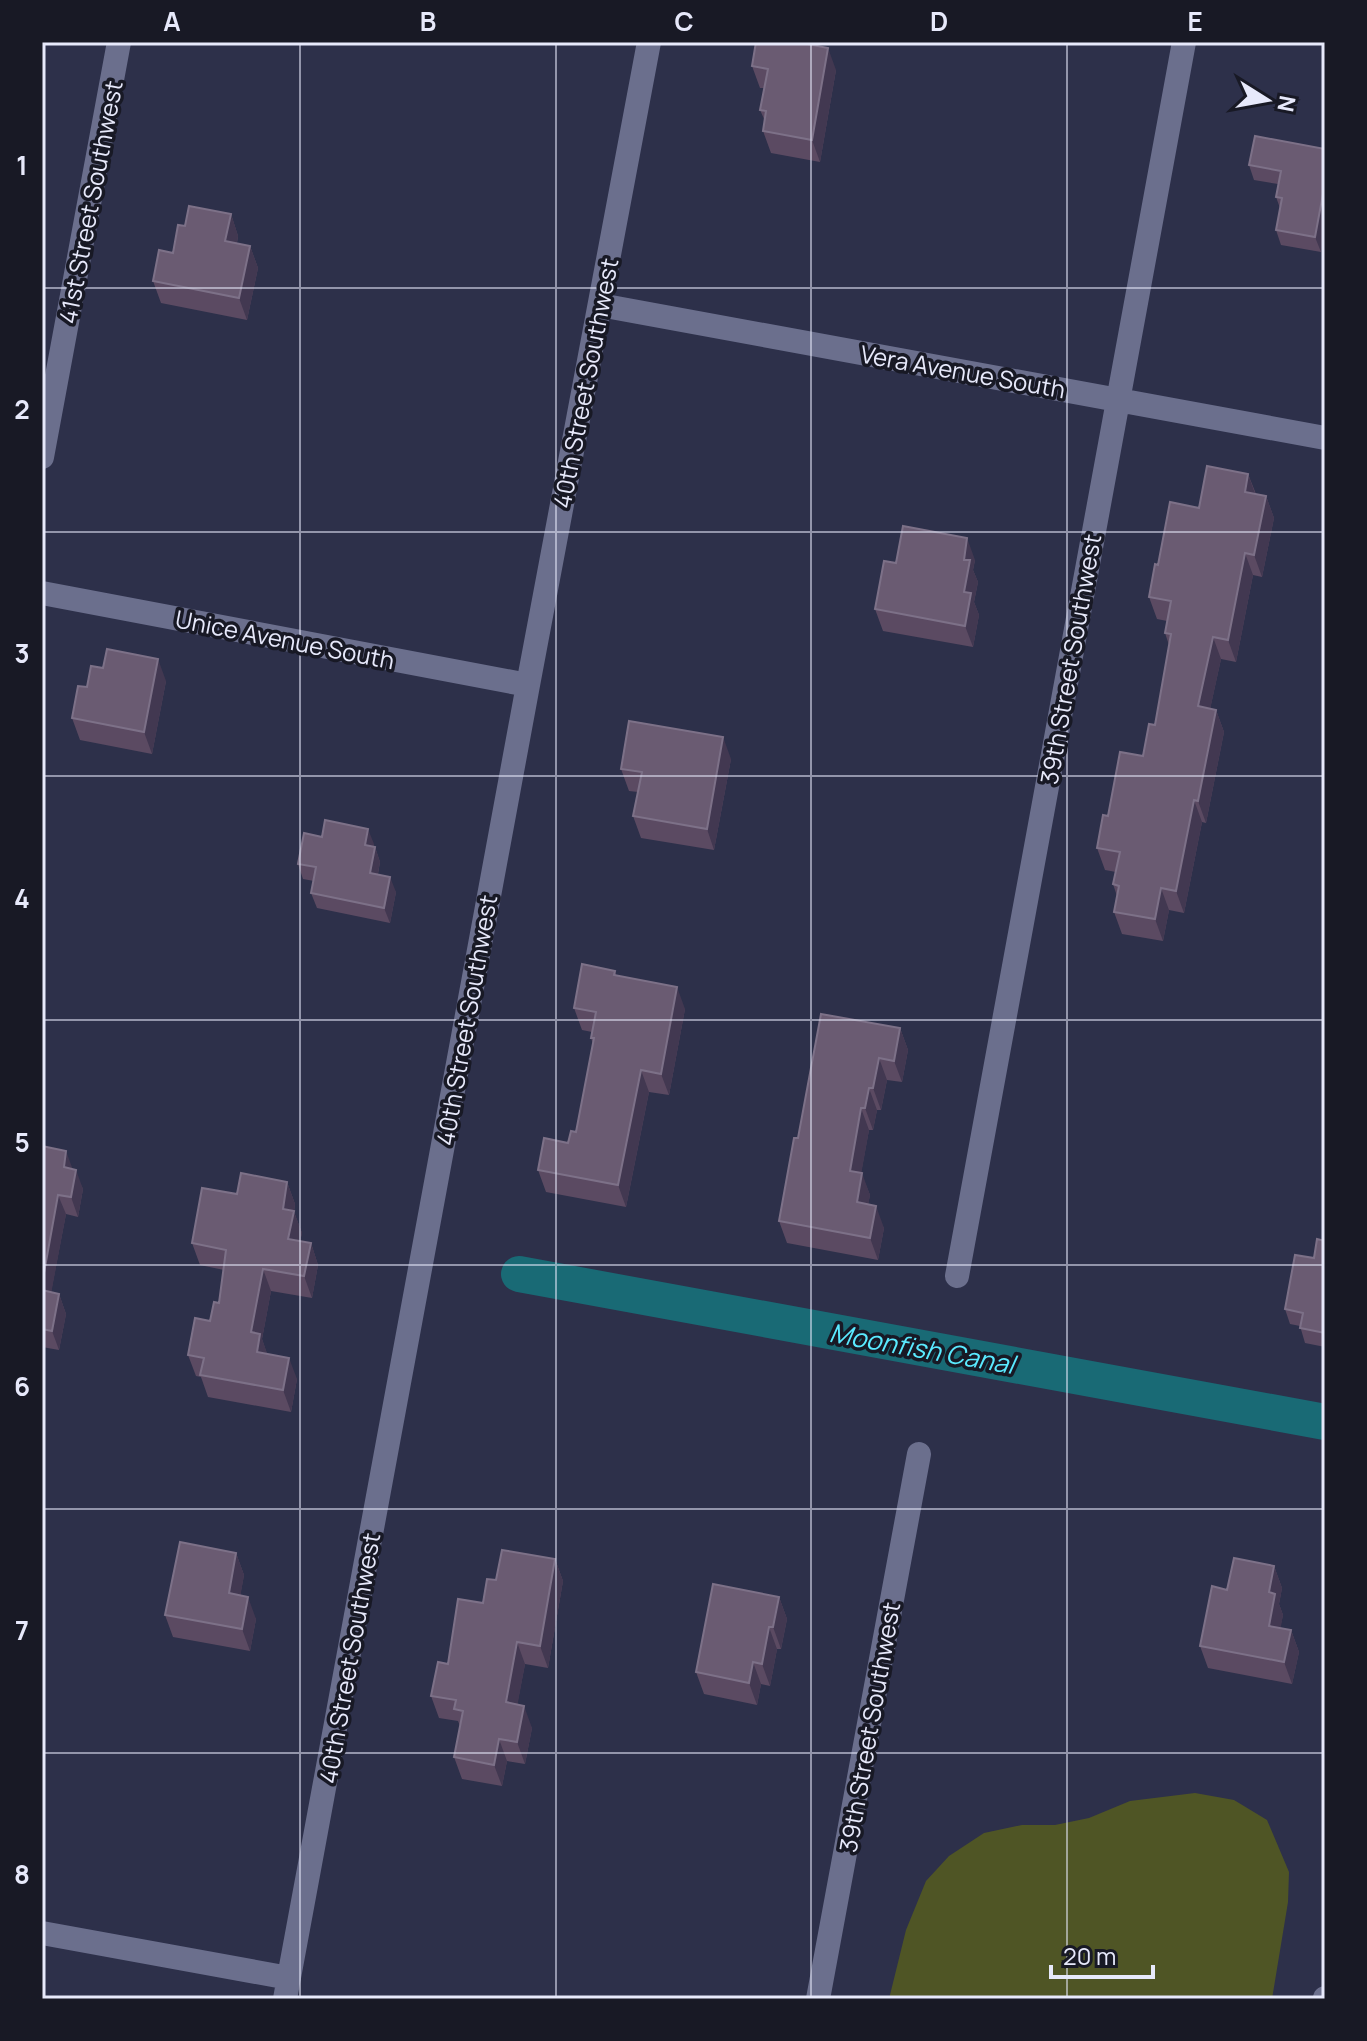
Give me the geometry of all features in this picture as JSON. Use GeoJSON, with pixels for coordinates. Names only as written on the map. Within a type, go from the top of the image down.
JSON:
{"type":"FeatureCollection","features":[{"type":"Feature","properties":{"kind":"street","name":"41st Street Southwest"},"geometry":{"type":"LineString","coordinates":[[42,457],[119,42]]}},
{"type":"Feature","properties":{"kind":"street","name":"40th Street Southwest"},"geometry":{"type":"LineString","coordinates":[[287,1988],[649,42]]}},
{"type":"Feature","properties":{"kind":"street","name":"39th Street Southwest"},"geometry":{"type":"LineString","coordinates":[[957,1276],[1184,42]]}},
{"type":"Feature","properties":{"kind":"street","name":"Vera Avenue South"},"geometry":{"type":"LineString","coordinates":[[600,305],[1325,438]]}},
{"type":"Feature","properties":{"kind":"street","name":"Unice Avenue South"},"geometry":{"type":"LineString","coordinates":[[42,593],[528,685]]}},
{"type":"Feature","properties":{"kind":"street","name":"39th Street Southwest"},"geometry":{"type":"LineString","coordinates":[[818,1999],[919,1454]]}},
{"type":"Feature","properties":{"kind":"street"},"geometry":{"type":"LineString","coordinates":[[42,1933],[287,1988]]}},
{"type":"Feature","properties":{"kind":"green space"},"geometry":{"type":"Polygon","coordinates":[[[1195,1793],[1234,1800],[1267,1820],[1289,1872],[1288,1902],[1272,1999],[889,1999],[906,1930],[926,1881],[949,1856],[984,1833],[1022,1825],[1055,1825],[1089,1818],[1130,1801],[1195,1793]]]}},
{"type":"Feature","properties":{"kind":"building"},"geometry":{"type":"Polygon","coordinates":[[[756,42],[797,42],[828,48],[812,140],[763,131],[766,111],[760,110],[768,69],[752,66],[756,42]]]}},
{"type":"Feature","properties":{"kind":"building"},"geometry":{"type":"Polygon","coordinates":[[[1255,136],[1325,149],[1325,183],[1315,237],[1276,230],[1282,198],[1276,197],[1281,171],[1249,165],[1255,136]]]}},
{"type":"Feature","properties":{"kind":"building"},"geometry":{"type":"Polygon","coordinates":[[[189,206],[231,214],[225,241],[250,246],[239,298],[153,281],[159,250],[173,253],[178,225],[185,226],[189,206]]]}},
{"type":"Feature","properties":{"kind":"building"},"geometry":{"type":"Polygon","coordinates":[[[1207,466],[1248,474],[1245,492],[1266,496],[1254,555],[1245,553],[1228,640],[1213,637],[1198,706],[1216,710],[1198,801],[1194,800],[1176,891],[1161,888],[1155,919],[1114,912],[1119,886],[1113,884],[1120,852],[1097,848],[1103,815],[1108,816],[1120,752],[1143,756],[1149,724],[1155,725],[1171,634],[1165,633],[1171,601],[1149,597],[1170,502],[1199,508],[1207,466]]]}},
{"type":"Feature","properties":{"kind":"building"},"geometry":{"type":"Polygon","coordinates":[[[903,526],[967,538],[964,560],[970,560],[964,592],[971,593],[965,626],[875,609],[884,561],[896,563],[903,526]]]}},
{"type":"Feature","properties":{"kind":"building"},"geometry":{"type":"Polygon","coordinates":[[[107,649],[158,659],[144,732],[72,718],[78,686],[87,687],[91,666],[103,668],[107,649]]]}},
{"type":"Feature","properties":{"kind":"building"},"geometry":{"type":"Polygon","coordinates":[[[629,721],[723,737],[707,829],[633,816],[642,772],[621,769],[629,721]]]}},
{"type":"Feature","properties":{"kind":"building"},"geometry":{"type":"Polygon","coordinates":[[[325,820],[368,829],[365,845],[375,847],[370,873],[390,877],[384,908],[311,893],[316,867],[298,864],[304,833],[322,837],[325,820]]]}},
{"type":"Feature","properties":{"kind":"building"},"geometry":{"type":"Polygon","coordinates":[[[582,964],[615,971],[614,975],[677,987],[661,1074],[641,1070],[618,1185],[538,1170],[544,1138],[568,1143],[571,1131],[576,1132],[596,1012],[574,1008],[582,964]]]}},
{"type":"Feature","properties":{"kind":"building"},"geometry":{"type":"Polygon","coordinates":[[[821,1014],[900,1028],[894,1061],[879,1058],[873,1088],[869,1088],[865,1108],[861,1108],[850,1171],[862,1173],[857,1202],[876,1206],[870,1238],[779,1221],[821,1014]]]}},
{"type":"Feature","properties":{"kind":"building"},"geometry":{"type":"Polygon","coordinates":[[[42,1146],[66,1151],[64,1167],[76,1170],[71,1197],[58,1195],[42,1284],[42,1146]]]}},
{"type":"Feature","properties":{"kind":"building"},"geometry":{"type":"Polygon","coordinates":[[[241,1173],[287,1182],[283,1209],[294,1211],[288,1239],[311,1243],[304,1276],[263,1269],[251,1332],[260,1334],[257,1352],[289,1358],[283,1390],[200,1375],[204,1358],[188,1355],[195,1318],[210,1321],[214,1302],[219,1303],[226,1250],[192,1243],[202,1188],[237,1194],[241,1173]]]}},
{"type":"Feature","properties":{"kind":"building"},"geometry":{"type":"Polygon","coordinates":[[[1317,1239],[1325,1241],[1325,1333],[1300,1328],[1303,1313],[1285,1309],[1295,1255],[1314,1258],[1317,1239]]]}},
{"type":"Feature","properties":{"kind":"building"},"geometry":{"type":"Polygon","coordinates":[[[42,1290],[59,1294],[52,1331],[42,1329],[42,1290]]]}},
{"type":"Feature","properties":{"kind":"building"},"geometry":{"type":"Polygon","coordinates":[[[180,1542],[236,1553],[229,1593],[248,1597],[242,1629],[165,1615],[180,1542]]]}},
{"type":"Feature","properties":{"kind":"building"},"geometry":{"type":"Polygon","coordinates":[[[502,1550],[555,1559],[540,1646],[517,1642],[506,1702],[524,1706],[517,1742],[499,1739],[494,1765],[454,1757],[463,1711],[454,1709],[456,1700],[431,1696],[438,1662],[448,1664],[458,1599],[483,1603],[487,1579],[496,1580],[502,1550]]]}},
{"type":"Feature","properties":{"kind":"building"},"geometry":{"type":"Polygon","coordinates":[[[1234,1558],[1274,1566],[1269,1592],[1275,1594],[1269,1626],[1291,1630],[1284,1662],[1200,1646],[1212,1586],[1227,1590],[1234,1558]]]}},
{"type":"Feature","properties":{"kind":"building"},"geometry":{"type":"Polygon","coordinates":[[[713,1584],[779,1597],[762,1664],[753,1662],[749,1683],[696,1672],[713,1584]]]}},
{"type":"Feature","properties":{"kind":"waterway","name":"Moonfish Canal"},"geometry":{"type":"LineString","coordinates":[[519,1274],[1325,1422]]}}]}
